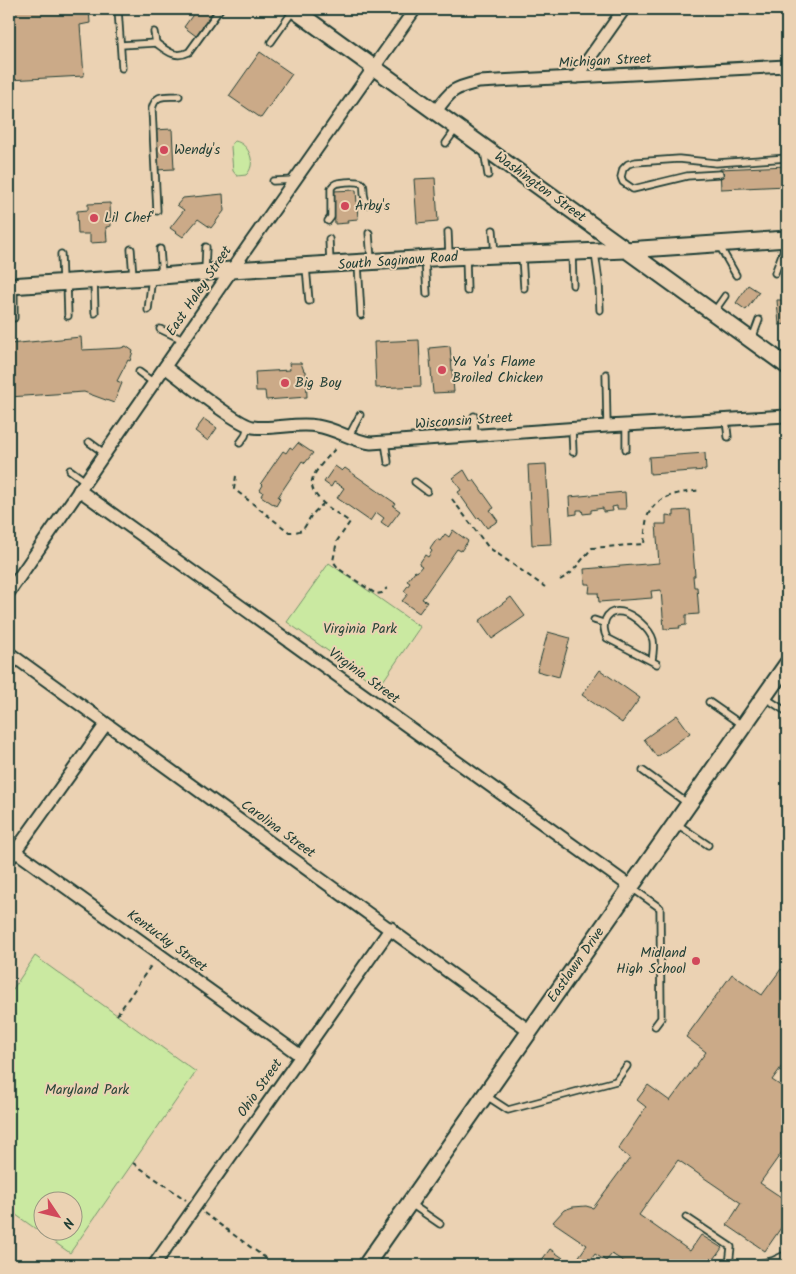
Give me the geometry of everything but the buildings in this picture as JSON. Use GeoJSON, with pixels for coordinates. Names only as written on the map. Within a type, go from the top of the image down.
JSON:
{"type":"FeatureCollection","features":[{"type":"Feature","properties":{"kind":"street","name":"Washington Street"},"geometry":{"type":"LineString","coordinates":[[294,9],[787,366]]}},
{"type":"Feature","properties":{"kind":"street"},"geometry":{"type":"LineString","coordinates":[[576,77],[624,9]]}},
{"type":"Feature","properties":{"kind":"street","name":"East Haley Street"},"geometry":{"type":"LineString","coordinates":[[9,592],[231,270],[374,68],[411,10]]}},
{"type":"Feature","properties":{"kind":"street","name":"Michigan Street"},"geometry":{"type":"LineString","coordinates":[[436,111],[448,94],[461,87],[479,82],[787,66]]}},
{"type":"Feature","properties":{"kind":"street","name":"South Saginaw Road"},"geometry":{"type":"LineString","coordinates":[[11,286],[157,277],[231,270],[466,256],[626,250],[787,239]]}},
{"type":"Feature","properties":{"kind":"street"},"geometry":{"type":"LineString","coordinates":[[165,367],[248,426]]}},
{"type":"Feature","properties":{"kind":"street","name":"Wisconsin Street"},"geometry":{"type":"LineString","coordinates":[[248,426],[264,428],[315,425],[333,429],[360,442],[385,442],[606,426],[787,416]]}},
{"type":"Feature","properties":{"kind":"street","name":"Virginia Street"},"geometry":{"type":"LineString","coordinates":[[82,486],[631,887]]}},
{"type":"Feature","properties":{"kind":"street","name":"Carolina Street"},"geometry":{"type":"LineString","coordinates":[[9,653],[530,1030]]}},
{"type":"Feature","properties":{"kind":"street","name":"Eastlawn Drive"},"geometry":{"type":"LineString","coordinates":[[366,1265],[787,664]]}},
{"type":"Feature","properties":{"kind":"street"},"geometry":{"type":"LineString","coordinates":[[12,855],[106,724]]}},
{"type":"Feature","properties":{"kind":"street","name":"Kentucky Street"},"geometry":{"type":"LineString","coordinates":[[12,855],[159,954],[301,1056]]}},
{"type":"Feature","properties":{"kind":"street","name":"Ohio Street"},"geometry":{"type":"LineString","coordinates":[[154,1265],[391,928]]}},
{"type":"Feature","properties":{"kind":"lane"},"geometry":{"type":"LineString","coordinates":[[118,9],[122,68]]}},
{"type":"Feature","properties":{"kind":"lane"},"geometry":{"type":"LineString","coordinates":[[121,45],[156,43],[173,55],[180,56],[189,52],[220,9]]}},
{"type":"Feature","properties":{"kind":"lane"},"geometry":{"type":"LineString","coordinates":[[271,42],[294,9]]}},
{"type":"Feature","properties":{"kind":"lane"},"geometry":{"type":"LineString","coordinates":[[154,32],[156,43]]}},
{"type":"Feature","properties":{"kind":"lane"},"geometry":{"type":"LineString","coordinates":[[157,211],[152,109],[154,101],[159,97],[179,96]]}},
{"type":"Feature","properties":{"kind":"lane"},"geometry":{"type":"LineString","coordinates":[[446,144],[457,127]]}},
{"type":"Feature","properties":{"kind":"lane"},"geometry":{"type":"LineString","coordinates":[[484,146],[488,175]]}},
{"type":"Feature","properties":{"kind":"lane"},"geometry":{"type":"LineString","coordinates":[[720,174],[687,176],[633,189],[623,182],[621,177],[623,169],[628,164],[636,162],[679,159],[716,163],[787,158]]}},
{"type":"Feature","properties":{"kind":"lane"},"geometry":{"type":"LineString","coordinates":[[273,181],[295,180]]}},
{"type":"Feature","properties":{"kind":"lane"},"geometry":{"type":"LineString","coordinates":[[328,221],[331,217],[331,188],[337,183],[358,181],[362,183],[364,186],[364,200],[368,204]]}},
{"type":"Feature","properties":{"kind":"lane"},"geometry":{"type":"LineString","coordinates":[[493,230],[495,255]]}},
{"type":"Feature","properties":{"kind":"lane"},"geometry":{"type":"LineString","coordinates":[[448,232],[449,257]]}},
{"type":"Feature","properties":{"kind":"lane"},"geometry":{"type":"LineString","coordinates":[[361,315],[364,263],[370,233]]}},
{"type":"Feature","properties":{"kind":"lane"},"geometry":{"type":"LineString","coordinates":[[329,239],[330,265]]}},
{"type":"Feature","properties":{"kind":"lane"},"geometry":{"type":"LineString","coordinates":[[775,273],[787,239]]}},
{"type":"Feature","properties":{"kind":"lane"},"geometry":{"type":"LineString","coordinates":[[718,244],[736,275]]}},
{"type":"Feature","properties":{"kind":"lane"},"geometry":{"type":"LineString","coordinates":[[205,273],[206,247]]}},
{"type":"Feature","properties":{"kind":"lane"},"geometry":{"type":"LineString","coordinates":[[131,249],[133,278]]}},
{"type":"Feature","properties":{"kind":"lane"},"geometry":{"type":"LineString","coordinates":[[148,310],[157,277],[160,249]]}},
{"type":"Feature","properties":{"kind":"lane"},"geometry":{"type":"LineString","coordinates":[[595,251],[600,310]]}},
{"type":"Feature","properties":{"kind":"lane"},"geometry":{"type":"LineString","coordinates":[[572,252],[573,285]]}},
{"type":"Feature","properties":{"kind":"lane"},"geometry":{"type":"LineString","coordinates":[[61,254],[68,316]]}},
{"type":"Feature","properties":{"kind":"lane"},"geometry":{"type":"LineString","coordinates":[[522,254],[524,288]]}},
{"type":"Feature","properties":{"kind":"lane"},"geometry":{"type":"LineString","coordinates":[[466,256],[467,291]]}},
{"type":"Feature","properties":{"kind":"lane"},"geometry":{"type":"LineString","coordinates":[[425,259],[427,294]]}},
{"type":"Feature","properties":{"kind":"lane"},"geometry":{"type":"LineString","coordinates":[[306,267],[309,301]]}},
{"type":"Feature","properties":{"kind":"lane"},"geometry":{"type":"LineString","coordinates":[[94,281],[95,314]]}},
{"type":"Feature","properties":{"kind":"lane"},"geometry":{"type":"LineString","coordinates":[[11,286],[14,318]]}},
{"type":"Feature","properties":{"kind":"lane"},"geometry":{"type":"LineString","coordinates":[[714,313],[725,296]]}},
{"type":"Feature","properties":{"kind":"lane"},"geometry":{"type":"LineString","coordinates":[[752,340],[759,320]]}},
{"type":"Feature","properties":{"kind":"lane"},"geometry":{"type":"LineString","coordinates":[[160,328],[183,340]]}},
{"type":"Feature","properties":{"kind":"lane"},"geometry":{"type":"LineString","coordinates":[[139,372],[154,383]]}},
{"type":"Feature","properties":{"kind":"lane"},"geometry":{"type":"LineString","coordinates":[[606,374],[606,426]]}},
{"type":"Feature","properties":{"kind":"lane"},"geometry":{"type":"LineString","coordinates":[[349,436],[360,415]]}},
{"type":"Feature","properties":{"kind":"lane"},"geometry":{"type":"LineString","coordinates":[[474,416],[475,436]]}},
{"type":"Feature","properties":{"kind":"lane"},"geometry":{"type":"LineString","coordinates":[[726,420],[728,437]]}},
{"type":"Feature","properties":{"kind":"lane"},"geometry":{"type":"LineString","coordinates":[[626,425],[626,449]]}},
{"type":"Feature","properties":{"kind":"lane"},"geometry":{"type":"LineString","coordinates":[[240,443],[245,436],[248,426]]}},
{"type":"Feature","properties":{"kind":"lane"},"geometry":{"type":"LineString","coordinates":[[572,429],[573,452]]}},
{"type":"Feature","properties":{"kind":"lane"},"geometry":{"type":"LineString","coordinates":[[89,442],[104,453]]}},
{"type":"Feature","properties":{"kind":"lane"},"geometry":{"type":"LineString","coordinates":[[385,442],[388,462]]}},
{"type":"Feature","properties":{"kind":"lane"},"geometry":{"type":"LineString","coordinates":[[70,470],[82,486]]}},
{"type":"Feature","properties":{"kind":"lane"},"geometry":{"type":"LineString","coordinates":[[415,482],[427,491]]}},
{"type":"Feature","properties":{"kind":"lane"},"geometry":{"type":"LineString","coordinates":[[621,612],[630,615],[648,631],[653,640],[654,662],[607,638],[603,631],[603,623],[612,613],[621,612]]}},
{"type":"Feature","properties":{"kind":"lane"},"geometry":{"type":"LineString","coordinates":[[594,620],[603,623]]}},
{"type":"Feature","properties":{"kind":"lane"},"geometry":{"type":"LineString","coordinates":[[764,697],[787,712]]}},
{"type":"Feature","properties":{"kind":"lane"},"geometry":{"type":"LineString","coordinates":[[709,702],[744,726]]}},
{"type":"Feature","properties":{"kind":"lane"},"geometry":{"type":"LineString","coordinates":[[643,771],[689,804]]}},
{"type":"Feature","properties":{"kind":"lane"},"geometry":{"type":"LineString","coordinates":[[676,823],[708,845]]}},
{"type":"Feature","properties":{"kind":"lane"},"geometry":{"type":"LineString","coordinates":[[631,887],[660,908],[661,1018],[655,1026]]}},
{"type":"Feature","properties":{"kind":"lane"},"geometry":{"type":"LineString","coordinates":[[485,1095],[508,1110],[616,1081],[627,1066]]}},
{"type":"Feature","properties":{"kind":"lane"},"geometry":{"type":"LineString","coordinates":[[410,1203],[440,1224]]}},
{"type":"Feature","properties":{"kind":"lane"},"geometry":{"type":"LineString","coordinates":[[686,1217],[731,1247],[729,1265]]}},
{"type":"Feature","properties":{"kind":"lane"},"geometry":{"type":"LineString","coordinates":[[753,1265],[772,1261],[787,1254]]}},
{"type":"Feature","properties":{"kind":"path"},"geometry":{"type":"LineString","coordinates":[[335,449],[313,478],[312,490],[324,503],[350,522],[337,541],[333,561],[339,568],[376,594],[382,593],[387,588]]}},
{"type":"Feature","properties":{"kind":"path"},"geometry":{"type":"LineString","coordinates":[[236,476],[234,489],[289,532],[300,532],[306,527],[312,514],[324,503]]}},
{"type":"Feature","properties":{"kind":"path"},"geometry":{"type":"LineString","coordinates":[[560,580],[571,573],[592,548],[644,544],[648,516],[660,501],[675,494],[701,490]]}},
{"type":"Feature","properties":{"kind":"path"},"geometry":{"type":"LineString","coordinates":[[452,499],[488,547],[545,587]]}},
{"type":"Feature","properties":{"kind":"path"},"geometry":{"type":"LineString","coordinates":[[117,1015],[159,954]]}},
{"type":"Feature","properties":{"kind":"path"},"geometry":{"type":"LineString","coordinates":[[133,1163],[275,1265]]}},
{"type":"Feature","properties":{"kind":"green space"},"geometry":{"type":"Polygon","coordinates":[[[235,141],[245,146],[250,155],[251,166],[246,175],[237,176],[233,171],[231,147],[235,141]]]}},
{"type":"Feature","properties":{"kind":"green space","name":"Virginia Park"},"geometry":{"type":"Polygon","coordinates":[[[329,563],[420,627],[379,687],[287,622],[329,563]]]}},
{"type":"Feature","properties":{"kind":"green space","name":"Maryland Park"},"geometry":{"type":"Polygon","coordinates":[[[35,956],[196,1072],[82,1236],[82,1192],[32,1192],[32,1226],[9,1210],[9,995],[35,956]]]}},
{"type":"Feature","properties":{"kind":"green space","name":"Maryland Park"},"geometry":{"type":"Polygon","coordinates":[[[54,1242],[78,1242],[70,1253],[54,1242]]]}},
{"type":"Feature","properties":{"kind":"place","name":"Wendy's"},"geometry":{"type":"Point","coordinates":[164,150]}},
{"type":"Feature","properties":{"kind":"place","name":"Arby's"},"geometry":{"type":"Point","coordinates":[345,206]}},
{"type":"Feature","properties":{"kind":"place","name":"Lil Chef'"},"geometry":{"type":"Point","coordinates":[94,218]}},
{"type":"Feature","properties":{"kind":"place","name":"Ya Ya's Flame Broiled Chicken"},"geometry":{"type":"Point","coordinates":[442,370]}},
{"type":"Feature","properties":{"kind":"place","name":"Big Boy"},"geometry":{"type":"Point","coordinates":[285,383]}},
{"type":"Feature","properties":{"kind":"place","name":"Midland High School"},"geometry":{"type":"Point","coordinates":[696,961]}}]}
